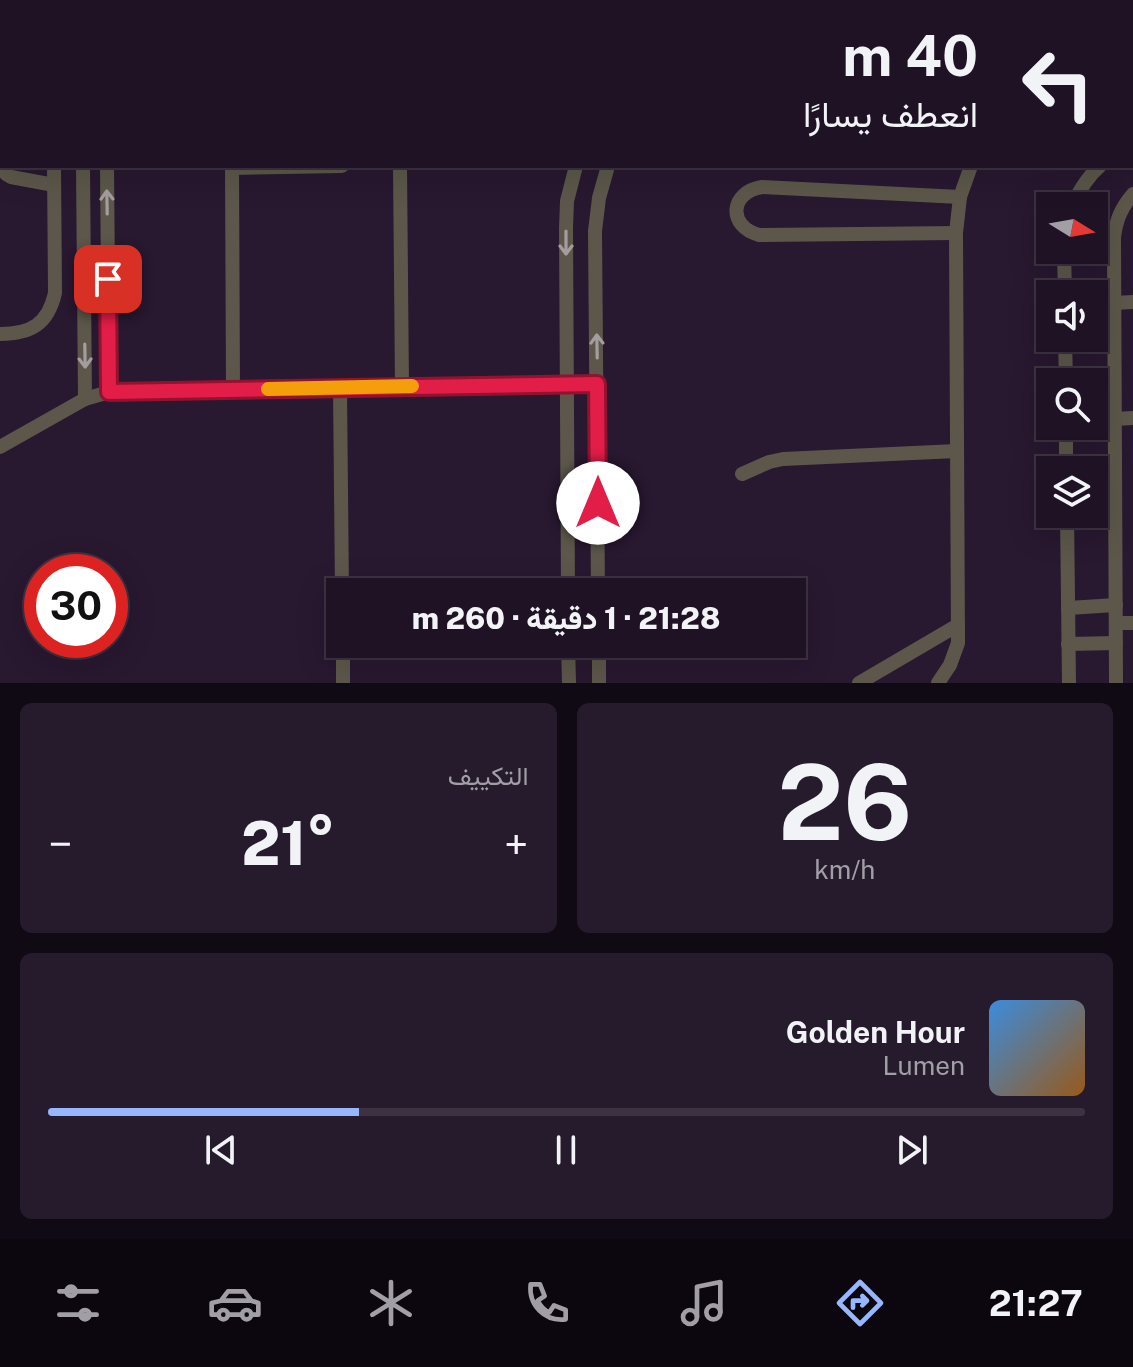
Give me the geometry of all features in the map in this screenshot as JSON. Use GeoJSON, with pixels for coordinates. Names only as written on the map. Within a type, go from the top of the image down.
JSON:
{"type":"FeatureCollection","features":[{"type":"Feature","properties":{"kind":"street"},"geometry":{"type":"LineString","coordinates":[[4,168],[11,177],[54,185]]}},
{"type":"Feature","properties":{"kind":"street"},"geometry":{"type":"LineString","coordinates":[[0,334],[26,331],[37,325],[53,305],[54,168]]}},
{"type":"Feature","properties":{"kind":"street"},"geometry":{"type":"LineString","coordinates":[[83,168],[85,399]]}},
{"type":"Feature","properties":{"kind":"street"},"geometry":{"type":"LineString","coordinates":[[107,168],[109,392]]}},
{"type":"Feature","properties":{"kind":"street"},"geometry":{"type":"LineString","coordinates":[[232,168],[233,389]]}},
{"type":"Feature","properties":{"kind":"street"},"geometry":{"type":"LineString","coordinates":[[400,168],[402,387]]}},
{"type":"Feature","properties":{"kind":"street"},"geometry":{"type":"LineString","coordinates":[[568,578],[566,228],[567,201],[575,168]]}},
{"type":"Feature","properties":{"kind":"street"},"geometry":{"type":"LineString","coordinates":[[598,578],[595,231],[599,198],[607,168]]}},
{"type":"Feature","properties":{"kind":"street"},"geometry":{"type":"LineString","coordinates":[[938,683],[950,665],[958,643],[956,233],[960,197],[970,168]]}},
{"type":"Feature","properties":{"kind":"street"},"geometry":{"type":"LineString","coordinates":[[1078,192],[1098,168]]}},
{"type":"Feature","properties":{"kind":"street"},"geometry":{"type":"LineString","coordinates":[[956,233],[759,235],[748,232],[740,225],[736,215],[737,204],[743,195],[762,187],[960,197]]}},
{"type":"Feature","properties":{"kind":"street"},"geometry":{"type":"LineString","coordinates":[[1116,683],[1114,238],[1116,221],[1123,205],[1133,194]]}},
{"type":"Feature","properties":{"kind":"street"},"geometry":{"type":"LineString","coordinates":[[1114,303],[1133,302]]}},
{"type":"Feature","properties":{"kind":"street"},"geometry":{"type":"LineString","coordinates":[[0,447],[85,399],[109,392],[597,384]]}},
{"type":"Feature","properties":{"kind":"street"},"geometry":{"type":"LineString","coordinates":[[340,388],[342,578]]}},
{"type":"Feature","properties":{"kind":"street"},"geometry":{"type":"LineString","coordinates":[[1115,419],[1133,418]]}},
{"type":"Feature","properties":{"kind":"street"},"geometry":{"type":"LineString","coordinates":[[742,474],[783,459],[957,451]]}},
{"type":"Feature","properties":{"kind":"street"},"geometry":{"type":"LineString","coordinates":[[1067,528],[1069,683]]}},
{"type":"Feature","properties":{"kind":"street"},"geometry":{"type":"LineString","coordinates":[[1068,608],[1116,605]]}},
{"type":"Feature","properties":{"kind":"street"},"geometry":{"type":"LineString","coordinates":[[1116,623],[1133,623]]}},
{"type":"Feature","properties":{"kind":"street"},"geometry":{"type":"LineString","coordinates":[[859,683],[958,625]]}},
{"type":"Feature","properties":{"kind":"street"},"geometry":{"type":"LineString","coordinates":[[1068,644],[1116,643]]}},
{"type":"Feature","properties":{"kind":"street"},"geometry":{"type":"LineString","coordinates":[[343,658],[343,683]]}},
{"type":"Feature","properties":{"kind":"street"},"geometry":{"type":"LineString","coordinates":[[568,658],[569,683]]}},
{"type":"Feature","properties":{"kind":"street"},"geometry":{"type":"LineString","coordinates":[[599,658],[599,683]]}},
{"type":"Feature","properties":{"kind":"slow traffic"},"geometry":{"type":"LineString","coordinates":[[268,389],[412,386]]}},
{"type":"Feature","properties":{"kind":"route"},"geometry":{"type":"LineString","coordinates":[[108,279],[109,392],[597,384],[598,503]]}}]}
